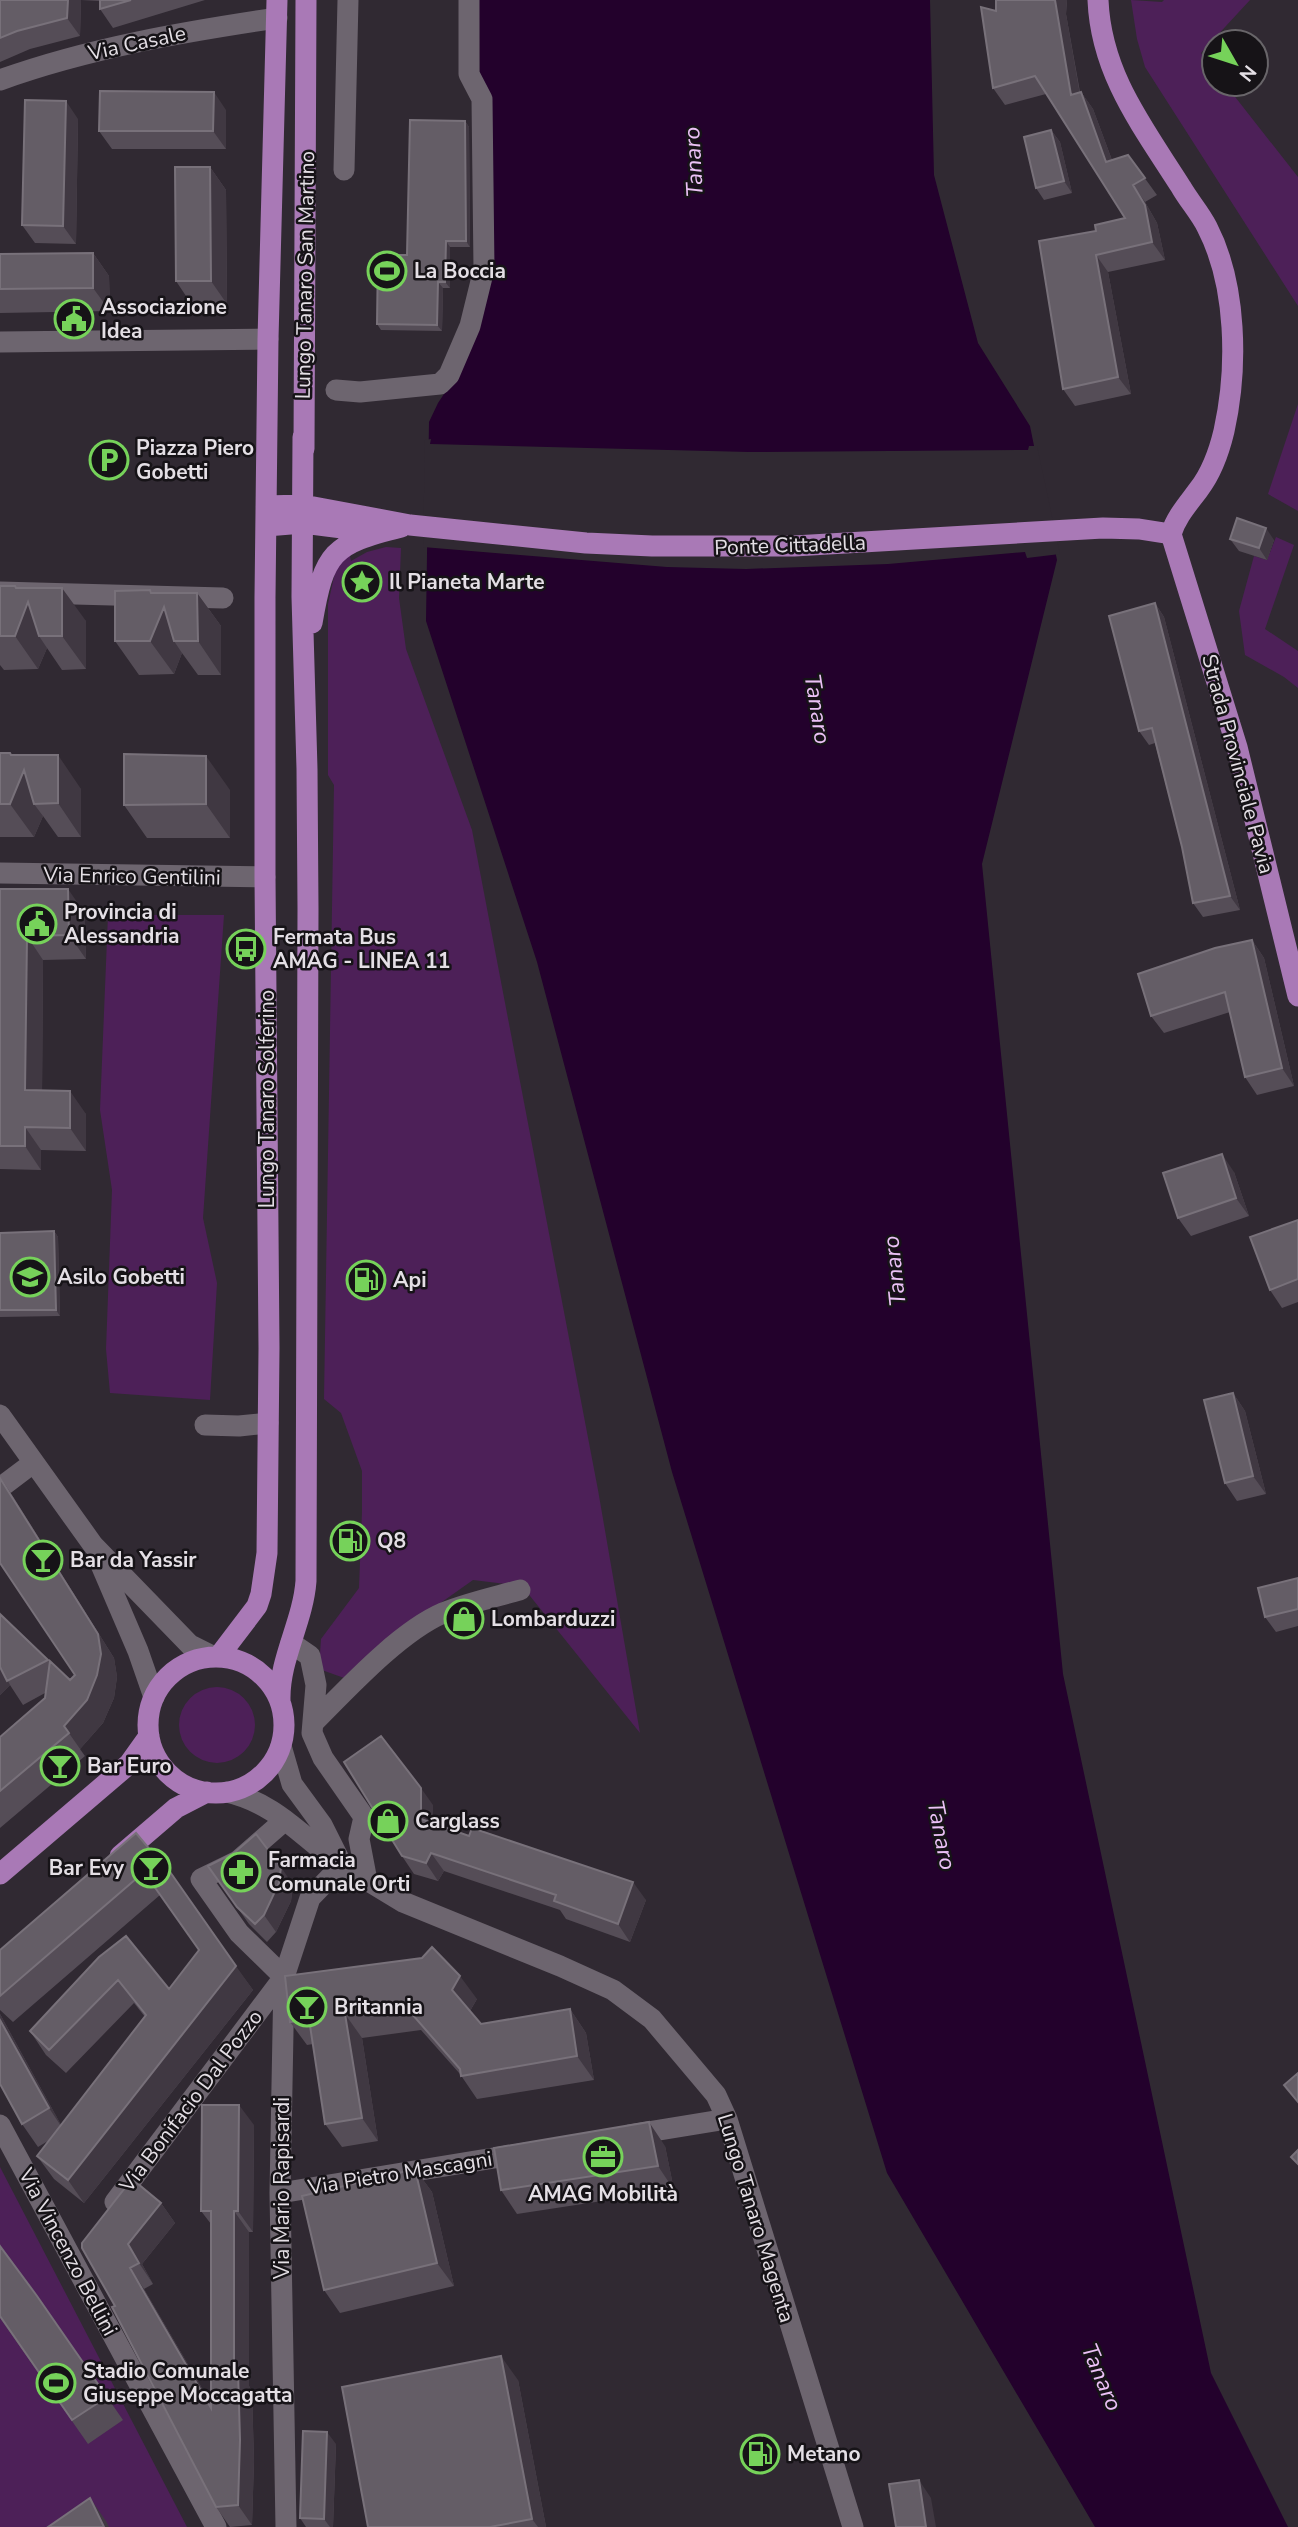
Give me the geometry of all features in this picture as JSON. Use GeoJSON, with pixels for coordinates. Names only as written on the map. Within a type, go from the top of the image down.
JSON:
{"type":"FeatureCollection","features":[{"type":"Feature","properties":{"kind":"main road","name":"Lungo Tanaro San Martino"},"geometry":{"type":"LineString","coordinates":[[306,0],[303,437],[309,477],[315,488],[337,504],[358,510],[373,524]]}},
{"type":"Feature","properties":{"kind":"main road"},"geometry":{"type":"LineString","coordinates":[[1098,0],[1105,48],[1120,89],[1207,227],[1219,258],[1228,294],[1233,331],[1224,428],[1214,465],[1184,508],[1171,534]]}},
{"type":"Feature","properties":{"kind":"main road","name":"Lungo Tanaro San Martino"},"geometry":{"type":"LineString","coordinates":[[268,387],[277,9]]}},
{"type":"Feature","properties":{"kind":"main road","name":"Lungo Tanaro Solferino"},"geometry":{"type":"LineString","coordinates":[[215,1656],[250,1617],[261,1594],[267,1553],[265,877],[268,387]]}},
{"type":"Feature","properties":{"kind":"main road","name":"Lungo Tanaro Solferino"},"geometry":{"type":"LineString","coordinates":[[303,437],[303,681],[306,691]]}},
{"type":"Feature","properties":{"kind":"main road"},"geometry":{"type":"LineString","coordinates":[[266,516],[303,514],[373,524]]}},
{"type":"Feature","properties":{"kind":"main road","name":"Lungo Tanaro Solferino"},"geometry":{"type":"LineString","coordinates":[[280,1700],[282,1674],[302,1612],[306,1581],[309,1108],[306,691],[310,636],[323,574],[332,558],[373,524]]}},
{"type":"Feature","properties":{"kind":"main road","name":"Ponte Cittadella"},"geometry":{"type":"LineString","coordinates":[[373,524],[410,525],[586,543],[737,548],[897,542],[1102,528],[1139,529],[1171,534]]}},
{"type":"Feature","properties":{"kind":"main road","name":"Strada Provinciale Pavia"},"geometry":{"type":"LineString","coordinates":[[1171,534],[1237,747],[1298,996]]}},
{"type":"Feature","properties":{"kind":"main road"},"geometry":{"type":"LineString","coordinates":[[104,1870],[165,1816],[217,1792],[247,1786],[263,1775],[272,1764],[281,1746],[285,1720],[280,1700],[271,1683],[256,1669],[238,1660],[215,1656],[198,1659],[180,1667],[165,1680],[154,1697],[149,1716],[149,1736],[155,1755],[167,1772],[188,1787],[217,1792]]}},
{"type":"Feature","properties":{"kind":"main road"},"geometry":{"type":"LineString","coordinates":[[0,1874],[129,1764],[149,1736]]}},
{"type":"Feature","properties":{"kind":"street"},"geometry":{"type":"LineString","coordinates":[[344,170],[348,0]]}},
{"type":"Feature","properties":{"kind":"street"},"geometry":{"type":"LineString","coordinates":[[336,390],[360,392],[440,384],[449,375],[470,326],[484,268],[482,99],[469,74],[469,0]]}},
{"type":"Feature","properties":{"kind":"street","name":"Via Casale"},"geometry":{"type":"LineString","coordinates":[[0,80],[96,52],[277,9]]}},
{"type":"Feature","properties":{"kind":"street"},"geometry":{"type":"LineString","coordinates":[[0,342],[268,339]]}},
{"type":"Feature","properties":{"kind":"street"},"geometry":{"type":"LineString","coordinates":[[0,592],[223,598]]}},
{"type":"Feature","properties":{"kind":"street","name":"Via Enrico Gentilini"},"geometry":{"type":"LineString","coordinates":[[0,873],[265,877]]}},
{"type":"Feature","properties":{"kind":"street"},"geometry":{"type":"LineString","coordinates":[[0,1415],[93,1545],[190,1645],[215,1656]]}},
{"type":"Feature","properties":{"kind":"street"},"geometry":{"type":"LineString","coordinates":[[205,1425],[268,1423]]}},
{"type":"Feature","properties":{"kind":"street"},"geometry":{"type":"LineString","coordinates":[[0,1488],[33,1463]]}},
{"type":"Feature","properties":{"kind":"street"},"geometry":{"type":"LineString","coordinates":[[93,1545],[138,1650],[154,1697]]}},
{"type":"Feature","properties":{"kind":"street"},"geometry":{"type":"LineString","coordinates":[[313,1723],[404,1638],[442,1613],[520,1590]]}},
{"type":"Feature","properties":{"kind":"street"},"geometry":{"type":"LineString","coordinates":[[292,1643],[310,1656],[316,1685],[312,1733],[323,1758],[364,1817],[359,1839],[368,1881]]}},
{"type":"Feature","properties":{"kind":"street"},"geometry":{"type":"LineString","coordinates":[[281,1746],[292,1784],[321,1825],[342,1866]]}},
{"type":"Feature","properties":{"kind":"street","name":"Lungo Tanaro Magenta"},"geometry":{"type":"LineString","coordinates":[[217,1792],[258,1801],[342,1866],[403,1902],[613,1990],[652,2019],[716,2095],[727,2119],[853,2527]]}},
{"type":"Feature","properties":{"kind":"street"},"geometry":{"type":"LineString","coordinates":[[284,1977],[239,1933],[201,1879],[238,1861],[285,1820]]}},
{"type":"Feature","properties":{"kind":"street","name":"Via Mario Rapisardi"},"geometry":{"type":"LineString","coordinates":[[286,2527],[280,2193],[284,1977],[310,1898],[342,1866]]}},
{"type":"Feature","properties":{"kind":"street","name":"Via Bonifacio Dal Pozzo"},"geometry":{"type":"LineString","coordinates":[[105,2216],[284,1977]]}},
{"type":"Feature","properties":{"kind":"street"},"geometry":{"type":"LineString","coordinates":[[605,2139],[727,2119]]}},
{"type":"Feature","properties":{"kind":"street","name":"Via Vincenzo Bellini"},"geometry":{"type":"LineString","coordinates":[[0,2125],[215,2527]]}},
{"type":"Feature","properties":{"kind":"street","name":"Via Pietro Mascagni"},"geometry":{"type":"LineString","coordinates":[[280,2193],[551,2148]]}},
{"type":"Feature","properties":{"kind":"street"},"geometry":{"type":"LineString","coordinates":[[72,2259],[89,2238]]}},
{"type":"Feature","properties":{"kind":"shaded area"},"geometry":{"type":"Polygon","coordinates":[[[1131,0],[1250,0],[1224,28],[1200,28],[1200,98],[1236,98],[1298,177],[1298,306],[1145,67],[1137,39],[1131,0]]]}},
{"type":"Feature","properties":{"kind":"shaded area"},"geometry":{"type":"Polygon","coordinates":[[[1298,404],[1298,511],[1268,494],[1298,404]]]}},
{"type":"Feature","properties":{"kind":"shaded area"},"geometry":{"type":"Polygon","coordinates":[[[1276,537],[1294,545],[1265,629],[1298,651],[1298,688],[1245,655],[1239,611],[1254,556],[1267,560],[1276,537]]]}},
{"type":"Feature","properties":{"kind":"shaded area"},"geometry":{"type":"Polygon","coordinates":[[[386,547],[401,548],[399,598],[406,649],[472,830],[598,1490],[640,1733],[522,1586],[473,1580],[415,1621],[347,1679],[319,1669],[321,1639],[359,1588],[362,1512],[362,1471],[341,1413],[324,1399],[334,785],[328,775],[328,604],[336,568],[349,552],[351,561],[367,552],[386,547]]]}},
{"type":"Feature","properties":{"kind":"shaded area"},"geometry":{"type":"Polygon","coordinates":[[[108,915],[224,915],[203,1218],[217,1283],[210,1400],[110,1393],[106,1349],[112,1190],[100,1110],[108,915]]]}},
{"type":"Feature","properties":{"kind":"shaded area"},"geometry":{"type":"Polygon","coordinates":[[[210,1687],[224,1687],[238,1693],[249,1704],[255,1725],[252,1740],[244,1752],[224,1763],[210,1763],[196,1757],[185,1746],[179,1732],[179,1718],[185,1704],[196,1693],[210,1687]]]}},
{"type":"Feature","properties":{"kind":"shaded area","name":"Stadio Comunale Giuseppe Moccagatta"},"geometry":{"type":"Polygon","coordinates":[[[0,2167],[187,2527],[0,2527],[0,2167]]]}},
{"type":"Feature","properties":{"kind":"water","name":"Tanaro"},"geometry":{"type":"Polygon","coordinates":[[[479,0],[930,0],[934,175],[978,343],[1030,426],[1057,560],[982,864],[1063,1674],[1211,2373],[1288,2527],[1095,2527],[887,2173],[672,1472],[537,962],[426,621],[429,422],[462,367],[481,314],[479,0]]]}},
{"type":"Feature","properties":{"kind":"pier"},"geometry":{"type":"Polygon","coordinates":[[[431,439],[430,444],[749,452],[1028,450],[1029,446],[1037,446],[1060,554],[1027,558],[1025,552],[888,564],[746,569],[667,567],[423,547],[425,440],[431,439]]]}},
{"type":"Feature","properties":{"kind":"building"},"geometry":{"type":"Polygon","coordinates":[[[0,0],[68,0],[67,18],[0,38],[0,0]]]}},
{"type":"Feature","properties":{"kind":"building"},"geometry":{"type":"Polygon","coordinates":[[[100,0],[131,0],[100,9],[100,0]]]}},
{"type":"Feature","properties":{"kind":"building"},"geometry":{"type":"Polygon","coordinates":[[[996,0],[1055,0],[1071,95],[1081,92],[1106,162],[1128,155],[1145,178],[1133,185],[1145,205],[1152,242],[1096,255],[1118,377],[1063,389],[1039,241],[1096,231],[1095,225],[1125,218],[1035,76],[993,88],[981,7],[996,11],[996,0]]]}},
{"type":"Feature","properties":{"kind":"building"},"geometry":{"type":"Polygon","coordinates":[[[100,91],[214,92],[213,131],[99,131],[100,91]]]}},
{"type":"Feature","properties":{"kind":"building"},"geometry":{"type":"Polygon","coordinates":[[[25,100],[66,101],[63,226],[22,225],[25,100]]]}},
{"type":"Feature","properties":{"kind":"building"},"geometry":{"type":"Polygon","coordinates":[[[410,120],[465,121],[466,241],[446,241],[445,282],[438,282],[437,325],[377,324],[378,255],[407,255],[410,120]]]}},
{"type":"Feature","properties":{"kind":"building"},"geometry":{"type":"Polygon","coordinates":[[[1051,130],[1064,181],[1036,188],[1024,137],[1051,130]]]}},
{"type":"Feature","properties":{"kind":"building"},"geometry":{"type":"Polygon","coordinates":[[[175,167],[210,167],[211,281],[176,281],[175,167]]]}},
{"type":"Feature","properties":{"kind":"building"},"geometry":{"type":"Polygon","coordinates":[[[93,253],[93,288],[0,289],[0,254],[93,253]]]}},
{"type":"Feature","properties":{"kind":"building"},"geometry":{"type":"Polygon","coordinates":[[[1237,518],[1266,528],[1259,548],[1230,539],[1237,518]]]}},
{"type":"Feature","properties":{"kind":"building"},"geometry":{"type":"Polygon","coordinates":[[[0,586],[62,588],[62,636],[39,636],[28,602],[15,636],[0,636],[0,586]]]}},
{"type":"Feature","properties":{"kind":"building"},"geometry":{"type":"Polygon","coordinates":[[[150,590],[151,593],[197,593],[198,641],[174,641],[164,607],[150,641],[115,641],[115,591],[150,590]]]}},
{"type":"Feature","properties":{"kind":"building"},"geometry":{"type":"Polygon","coordinates":[[[1155,603],[1230,896],[1193,903],[1152,728],[1139,731],[1109,616],[1155,603]]]}},
{"type":"Feature","properties":{"kind":"building"},"geometry":{"type":"Polygon","coordinates":[[[0,753],[58,755],[58,803],[34,804],[24,770],[10,804],[0,804],[0,753]]]}},
{"type":"Feature","properties":{"kind":"building"},"geometry":{"type":"Polygon","coordinates":[[[124,754],[206,756],[206,804],[124,805],[124,754]]]}},
{"type":"Feature","properties":{"kind":"building"},"geometry":{"type":"Polygon","coordinates":[[[0,889],[68,889],[69,935],[27,936],[25,1090],[70,1091],[70,1128],[25,1127],[25,1146],[0,1146],[0,889]]]}},
{"type":"Feature","properties":{"kind":"building"},"geometry":{"type":"Polygon","coordinates":[[[1252,940],[1282,1068],[1245,1077],[1225,992],[1151,1016],[1138,974],[1215,948],[1252,940]]]}},
{"type":"Feature","properties":{"kind":"building"},"geometry":{"type":"Polygon","coordinates":[[[1222,1154],[1236,1198],[1178,1218],[1163,1173],[1222,1154]]]}},
{"type":"Feature","properties":{"kind":"building"},"geometry":{"type":"Polygon","coordinates":[[[1298,1220],[1298,1279],[1270,1290],[1250,1237],[1298,1220]]]}},
{"type":"Feature","properties":{"kind":"building","name":"Asilo Gobetti"},"geometry":{"type":"Polygon","coordinates":[[[54,1231],[56,1310],[0,1310],[0,1233],[54,1231]]]}},
{"type":"Feature","properties":{"kind":"building"},"geometry":{"type":"Polygon","coordinates":[[[1233,1393],[1253,1476],[1225,1483],[1204,1400],[1233,1393]]]}},
{"type":"Feature","properties":{"kind":"building"},"geometry":{"type":"Polygon","coordinates":[[[0,1478],[98,1634],[101,1654],[97,1675],[87,1700],[64,1726],[69,1733],[0,1791],[0,1737],[45,1698],[50,1661],[70,1680],[75,1675],[0,1563],[0,1478]]]}},
{"type":"Feature","properties":{"kind":"building"},"geometry":{"type":"Polygon","coordinates":[[[1298,1578],[1298,1609],[1265,1617],[1258,1588],[1298,1578]]]}},
{"type":"Feature","properties":{"kind":"building"},"geometry":{"type":"Polygon","coordinates":[[[0,1614],[48,1660],[7,1681],[0,1667],[0,1614]]]}},
{"type":"Feature","properties":{"kind":"building"},"geometry":{"type":"Polygon","coordinates":[[[381,1736],[421,1788],[421,1819],[469,1836],[472,1828],[633,1882],[618,1924],[554,1901],[556,1895],[431,1853],[426,1863],[402,1856],[344,1762],[381,1736]]]}},
{"type":"Feature","properties":{"kind":"building"},"geometry":{"type":"Polygon","coordinates":[[[136,1833],[151,1851],[154,1849],[236,1966],[68,2180],[37,2156],[146,2015],[118,1980],[49,2050],[30,2031],[99,1957],[126,1936],[169,1989],[199,1950],[144,1872],[0,1996],[0,1950],[136,1833]]]}},
{"type":"Feature","properties":{"kind":"building"},"geometry":{"type":"Polygon","coordinates":[[[256,1834],[281,1867],[279,1883],[264,1915],[255,1924],[237,1907],[208,1866],[234,1853],[256,1834]]]}},
{"type":"Feature","properties":{"kind":"building"},"geometry":{"type":"Polygon","coordinates":[[[432,1947],[460,1976],[452,1990],[481,2024],[570,2009],[577,2056],[461,2076],[460,2069],[405,2006],[345,2014],[362,2118],[325,2124],[309,2019],[290,2022],[285,1976],[422,1958],[432,1947]]]}},
{"type":"Feature","properties":{"kind":"building"},"geometry":{"type":"Polygon","coordinates":[[[0,2020],[49,2108],[22,2124],[0,2084],[0,2020]]]}},
{"type":"Feature","properties":{"kind":"building"},"geometry":{"type":"Polygon","coordinates":[[[1298,2073],[1298,2102],[1284,2085],[1298,2073]]]}},
{"type":"Feature","properties":{"kind":"building"},"geometry":{"type":"Polygon","coordinates":[[[202,2105],[239,2105],[238,2211],[234,2211],[234,2370],[238,2370],[240,2440],[238,2505],[216,2507],[112,2307],[115,2306],[82,2248],[82,2243],[132,2179],[161,2203],[128,2244],[139,2263],[130,2268],[211,2408],[211,2211],[201,2211],[202,2105]]]}},
{"type":"Feature","properties":{"kind":"building"},"geometry":{"type":"Polygon","coordinates":[[[649,2122],[658,2166],[501,2190],[494,2148],[649,2122]]]}},
{"type":"Feature","properties":{"kind":"building"},"geometry":{"type":"Polygon","coordinates":[[[1298,2150],[1298,2164],[1291,2157],[1298,2150]]]}},
{"type":"Feature","properties":{"kind":"building"},"geometry":{"type":"Polygon","coordinates":[[[415,2169],[437,2263],[324,2290],[302,2196],[415,2169]]]}},
{"type":"Feature","properties":{"kind":"building"},"geometry":{"type":"Polygon","coordinates":[[[0,2246],[107,2397],[72,2420],[0,2316],[0,2246]]]}},
{"type":"Feature","properties":{"kind":"building"},"geometry":{"type":"Polygon","coordinates":[[[501,2356],[532,2519],[490,2527],[368,2527],[342,2387],[501,2356]]]}},
{"type":"Feature","properties":{"kind":"building"},"geometry":{"type":"Polygon","coordinates":[[[303,2431],[327,2432],[324,2519],[300,2518],[303,2431]]]}},
{"type":"Feature","properties":{"kind":"building"},"geometry":{"type":"Polygon","coordinates":[[[919,2480],[926,2527],[896,2527],[889,2484],[919,2480]]]}},
{"type":"Feature","properties":{"kind":"building"},"geometry":{"type":"Polygon","coordinates":[[[90,2498],[104,2527],[48,2527],[90,2498]]]}},
{"type":"Feature","properties":{"kind":"place","name":"La Boccia"},"geometry":{"type":"Point","coordinates":[387,271]}},
{"type":"Feature","properties":{"kind":"place","name":"Associazione Idea"},"geometry":{"type":"Point","coordinates":[74,319]}},
{"type":"Feature","properties":{"kind":"place","name":"Piazza Piero Gobetti"},"geometry":{"type":"Point","coordinates":[109,460]}},
{"type":"Feature","properties":{"kind":"place","name":"Il Pianeta Marte"},"geometry":{"type":"Point","coordinates":[362,582]}},
{"type":"Feature","properties":{"kind":"place","name":"Provincia di Alessandria"},"geometry":{"type":"Point","coordinates":[37,924]}},
{"type":"Feature","properties":{"kind":"place","name":"Fermata Bus AMAG - LINEA 11"},"geometry":{"type":"Point","coordinates":[246,949]}},
{"type":"Feature","properties":{"kind":"place","name":"Asilo Gobetti"},"geometry":{"type":"Point","coordinates":[30,1277]}},
{"type":"Feature","properties":{"kind":"place","name":"Api"},"geometry":{"type":"Point","coordinates":[366,1280]}},
{"type":"Feature","properties":{"kind":"place","name":"Q8"},"geometry":{"type":"Point","coordinates":[350,1541]}},
{"type":"Feature","properties":{"kind":"place","name":"Bar da Yassir"},"geometry":{"type":"Point","coordinates":[43,1560]}},
{"type":"Feature","properties":{"kind":"place","name":"Lombarduzzi"},"geometry":{"type":"Point","coordinates":[464,1619]}},
{"type":"Feature","properties":{"kind":"place","name":"Bar Euro"},"geometry":{"type":"Point","coordinates":[60,1766]}},
{"type":"Feature","properties":{"kind":"place","name":"Carglass"},"geometry":{"type":"Point","coordinates":[388,1821]}},
{"type":"Feature","properties":{"kind":"place","name":"Bar Evy"},"geometry":{"type":"Point","coordinates":[151,1868]}},
{"type":"Feature","properties":{"kind":"place","name":"Farmacia Comunale Orti"},"geometry":{"type":"Point","coordinates":[241,1872]}},
{"type":"Feature","properties":{"kind":"place","name":"Britannia"},"geometry":{"type":"Point","coordinates":[307,2007]}},
{"type":"Feature","properties":{"kind":"place","name":"AMAG Mobilità"},"geometry":{"type":"Point","coordinates":[603,2157]}},
{"type":"Feature","properties":{"kind":"place","name":"Stadio Comunale Giuseppe Moccagatta"},"geometry":{"type":"Point","coordinates":[56,2383]}},
{"type":"Feature","properties":{"kind":"place","name":"Metano"},"geometry":{"type":"Point","coordinates":[760,2454]}}]}
